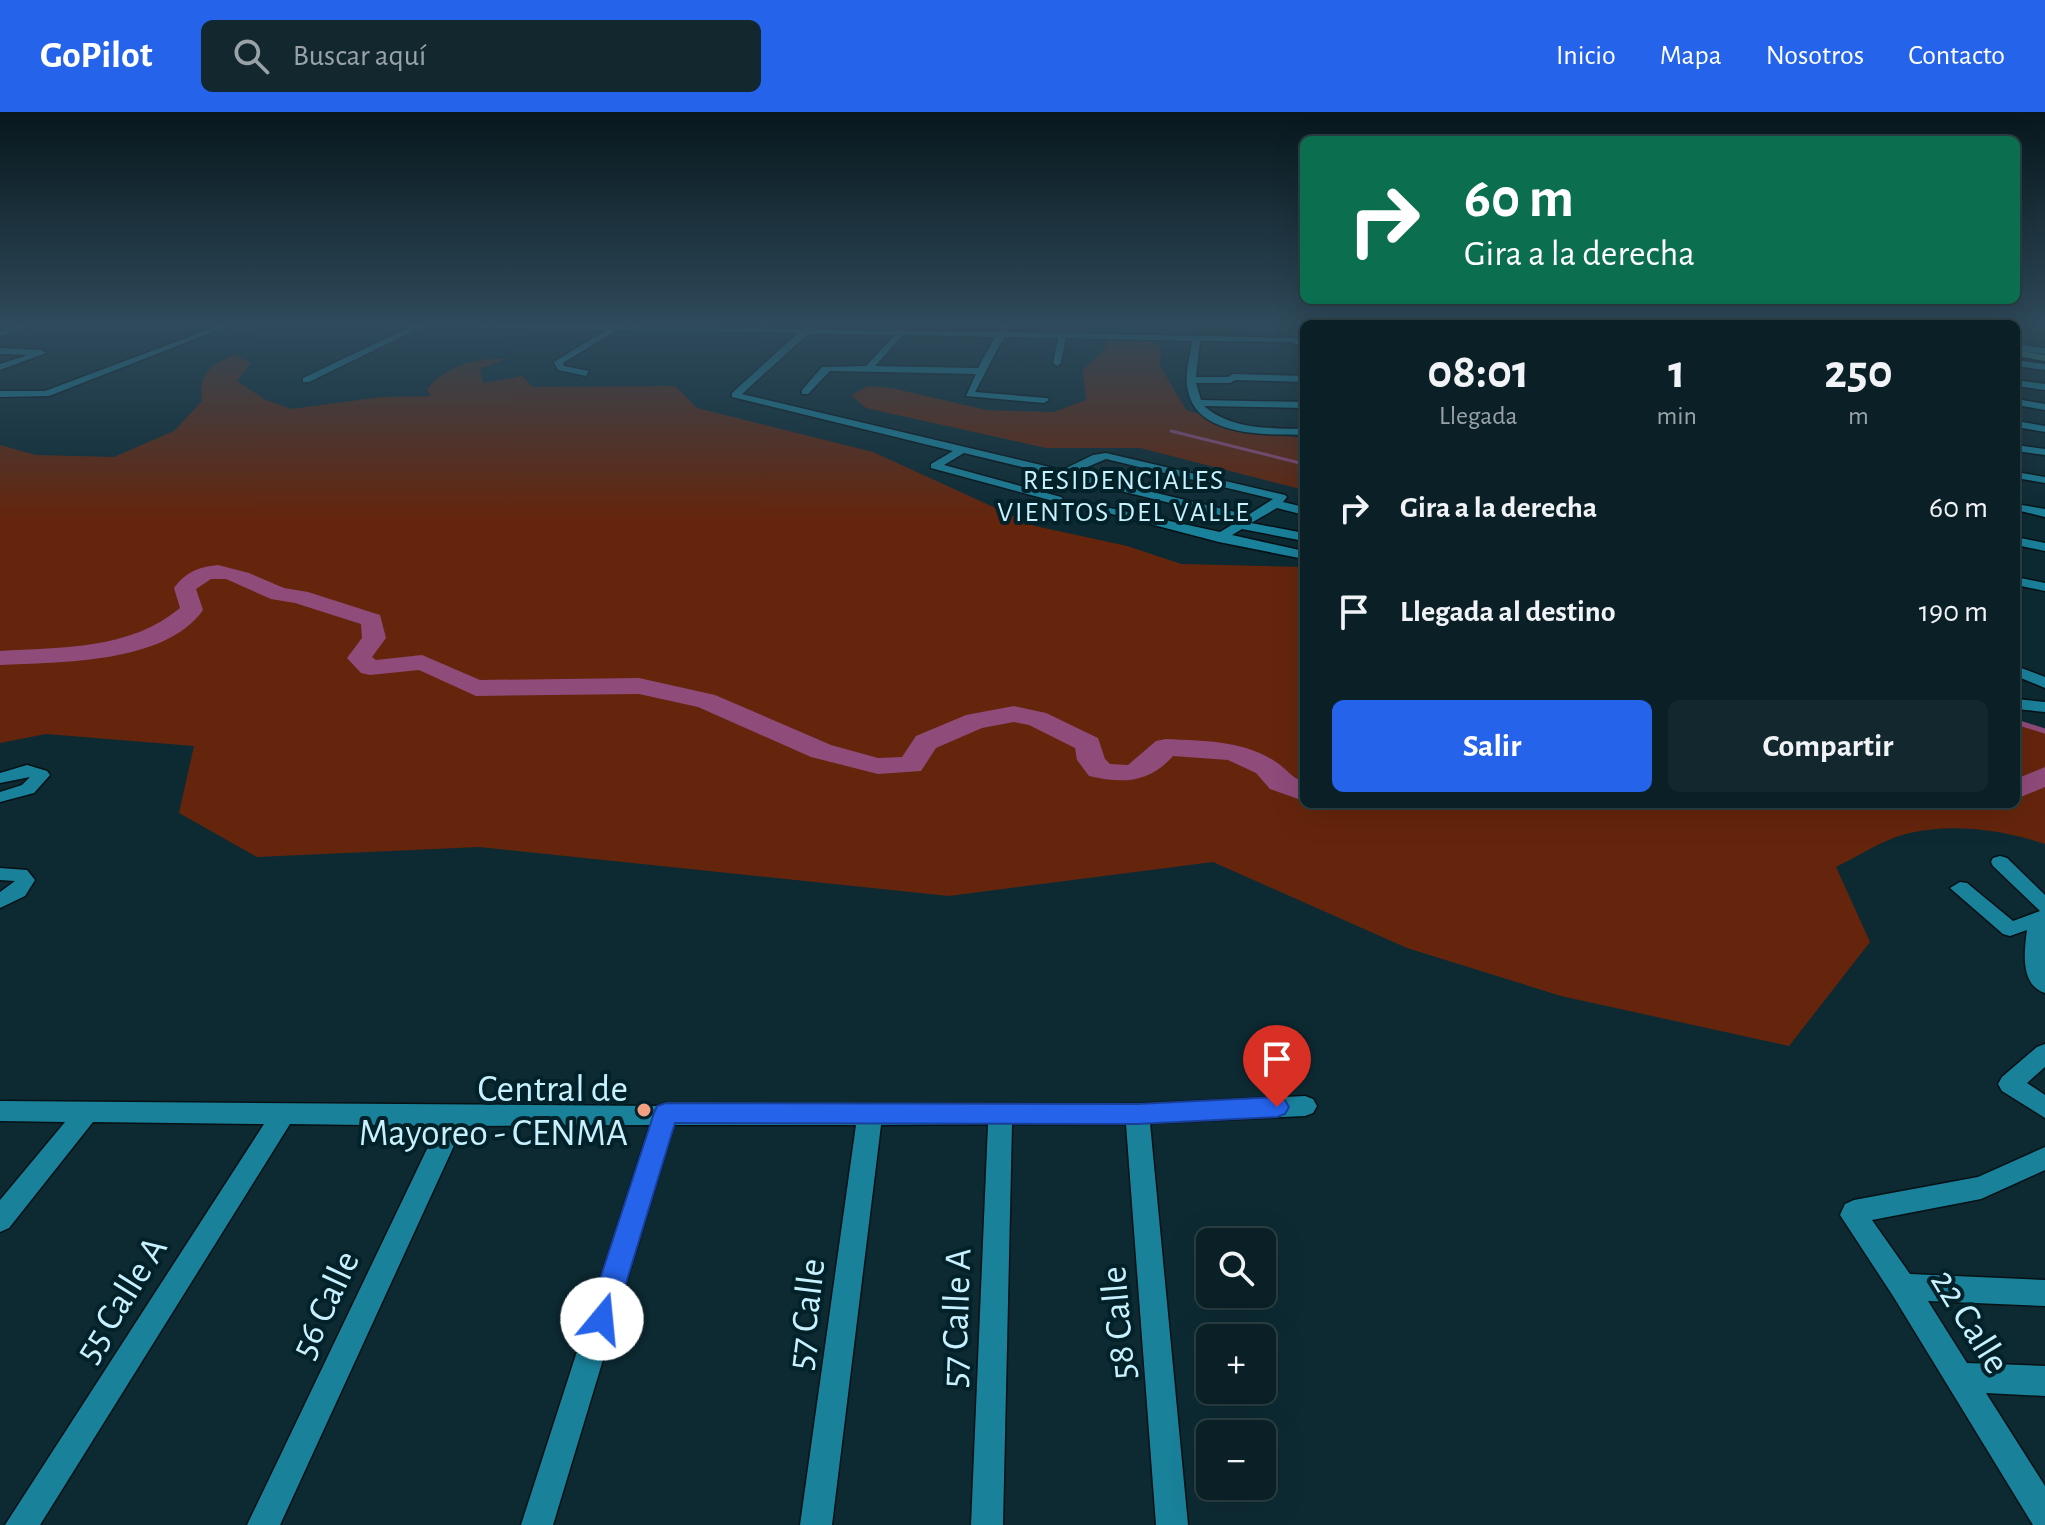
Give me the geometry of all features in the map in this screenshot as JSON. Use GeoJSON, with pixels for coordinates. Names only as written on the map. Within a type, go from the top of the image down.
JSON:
{"type":"FeatureCollection","features":[{"type":"Feature","properties":{"kind":"street"},"geometry":{"type":"LineString","coordinates":[[0,394],[46,394],[59,389]]}},
{"type":"Feature","properties":{"kind":"street"},"geometry":{"type":"LineString","coordinates":[[742,389],[735,395],[1165,497],[1300,536]]}},
{"type":"Feature","properties":{"kind":"street"},"geometry":{"type":"LineString","coordinates":[[805,392],[808,389]]}},
{"type":"Feature","properties":{"kind":"street"},"geometry":{"type":"LineString","coordinates":[[971,389],[970,395],[1044,400]]}},
{"type":"Feature","properties":{"kind":"street"},"geometry":{"type":"LineString","coordinates":[[1193,389],[1198,403],[1212,417],[1231,425],[1300,432]]}},
{"type":"Feature","properties":{"kind":"street"},"geometry":{"type":"LineString","coordinates":[[1232,389],[1234,398]]}},
{"type":"Feature","properties":{"kind":"street"},"geometry":{"type":"LineString","coordinates":[[1198,403],[1300,395]]}},
{"type":"Feature","properties":{"kind":"street"},"geometry":{"type":"LineString","coordinates":[[1234,398],[1300,405]]}},
{"type":"Feature","properties":{"kind":"street"},"geometry":{"type":"LineString","coordinates":[[2020,403],[2045,407]]}},
{"type":"Feature","properties":{"kind":"street"},"geometry":{"type":"LineString","coordinates":[[2020,425],[2045,429]]}},
{"type":"Feature","properties":{"kind":"street"},"geometry":{"type":"LineString","coordinates":[[964,449],[935,463],[938,468],[1057,499]]}},
{"type":"Feature","properties":{"kind":"street"},"geometry":{"type":"LineString","coordinates":[[2020,449],[2045,452]]}},
{"type":"Feature","properties":{"kind":"street"},"geometry":{"type":"LineString","coordinates":[[1066,473],[1097,457],[1106,456],[1276,500],[1300,509]]}},
{"type":"Feature","properties":{"kind":"street"},"geometry":{"type":"LineString","coordinates":[[2020,476],[2045,480]]}},
{"type":"Feature","properties":{"kind":"street"},"geometry":{"type":"LineString","coordinates":[[1219,538],[1276,500]]}},
{"type":"Feature","properties":{"kind":"street"},"geometry":{"type":"LineString","coordinates":[[1087,506],[1300,554]]}},
{"type":"Feature","properties":{"kind":"street"},"geometry":{"type":"LineString","coordinates":[[2020,508],[2045,513]]}},
{"type":"Feature","properties":{"kind":"street"},"geometry":{"type":"LineString","coordinates":[[2020,542],[2045,547]]}},
{"type":"Feature","properties":{"kind":"street"},"geometry":{"type":"LineString","coordinates":[[2020,582],[2045,587]]}},
{"type":"Feature","properties":{"kind":"street"},"geometry":{"type":"LineString","coordinates":[[2022,671],[2045,683]]}},
{"type":"Feature","properties":{"kind":"street"},"geometry":{"type":"LineString","coordinates":[[2020,704],[2045,707]]}},
{"type":"Feature","properties":{"kind":"street"},"geometry":{"type":"LineString","coordinates":[[0,778],[27,770],[41,775],[28,789],[0,797]]}},
{"type":"Feature","properties":{"kind":"street"},"geometry":{"type":"LineString","coordinates":[[2000,862],[2043,915]]}},
{"type":"Feature","properties":{"kind":"street"},"geometry":{"type":"LineString","coordinates":[[0,874],[20,874],[25,880],[18,891],[0,901]]}},
{"type":"Feature","properties":{"kind":"street"},"geometry":{"type":"LineString","coordinates":[[1960,888],[2010,929],[2043,915]]}},
{"type":"Feature","properties":{"kind":"street"},"geometry":{"type":"LineString","coordinates":[[2043,915],[2035,947],[2038,979],[2045,985]]}},
{"type":"Feature","properties":{"kind":"street"},"geometry":{"type":"LineString","coordinates":[[2045,1053],[2010,1084],[2045,1108]]}},
{"type":"Feature","properties":{"kind":"street"},"geometry":{"type":"LineString","coordinates":[[0,1111],[455,1116],[1137,1114],[1305,1106]]}},
{"type":"Feature","properties":{"kind":"street"},"geometry":{"type":"LineString","coordinates":[[0,1220],[86,1113]]}},
{"type":"Feature","properties":{"kind":"street"},"geometry":{"type":"LineString","coordinates":[[537,1525],[666,1113]]}},
{"type":"Feature","properties":{"kind":"street","name":"55 Calle A"},"geometry":{"type":"LineString","coordinates":[[21,1525],[283,1114]]}},
{"type":"Feature","properties":{"kind":"street","name":"57 Calle"},"geometry":{"type":"LineString","coordinates":[[816,1525],[870,1114]]}},
{"type":"Feature","properties":{"kind":"street","name":"57 Calle A"},"geometry":{"type":"LineString","coordinates":[[987,1525],[1000,1114]]}},
{"type":"Feature","properties":{"kind":"street","name":"58 Calle"},"geometry":{"type":"LineString","coordinates":[[1137,1114],[1172,1525]]}},
{"type":"Feature","properties":{"kind":"street","name":"56 Calle"},"geometry":{"type":"LineString","coordinates":[[263,1525],[455,1116]]}},
{"type":"Feature","properties":{"kind":"street","name":"22 Calle"},"geometry":{"type":"LineString","coordinates":[[2045,1158],[1981,1188],[1854,1212],[1854,1220],[1903,1287],[2045,1515]]}},
{"type":"Feature","properties":{"kind":"street"},"geometry":{"type":"LineString","coordinates":[[1903,1287],[2045,1293]]}},
{"type":"Feature","properties":{"kind":"street"},"geometry":{"type":"LineString","coordinates":[[1958,1377],[2045,1381]]}},
{"type":"Feature","properties":{"kind":"shaded area"},"geometry":{"type":"Polygon","coordinates":[[[201,389],[249,389],[264,399],[291,409],[381,397],[431,396],[427,389],[678,389],[697,408],[873,452],[1035,526],[1127,546],[1181,564],[1300,567],[1300,808],[2020,808],[2020,722],[2045,730],[2045,844],[1978,830],[1927,830],[1891,839],[1836,867],[1870,942],[1789,1046],[1561,996],[1407,948],[1213,862],[949,896],[479,847],[257,857],[179,813],[194,746],[46,734],[0,743],[0,445],[36,455],[114,457],[174,431],[202,401],[201,389]]]}},
{"type":"Feature","properties":{"kind":"shaded area"},"geometry":{"type":"Polygon","coordinates":[[[862,389],[896,389],[986,410],[1054,412],[1086,400],[1085,389],[1174,389],[1186,410],[1300,438],[1300,489],[1140,448],[1046,448],[866,408],[851,395],[862,389]]]}},
{"type":"Feature","properties":{"kind":"waterway"},"geometry":{"type":"LineString","coordinates":[[1171,431],[1300,463]]}},
{"type":"Feature","properties":{"kind":"waterway"},"geometry":{"type":"LineString","coordinates":[[0,658],[103,650],[162,633],[192,610],[185,588],[195,578],[218,571],[241,577],[279,594],[300,597],[372,620],[374,638],[359,658],[370,668],[422,662],[476,688],[639,686],[706,701],[821,751],[878,766],[911,765],[926,742],[975,721],[1014,714],[1037,719],[1088,744],[1091,760],[1099,770],[1120,773],[1136,771],[1151,763],[1166,747],[1234,752],[1266,767],[1280,783],[1300,790]]}},
{"type":"Feature","properties":{"kind":"waterway"},"geometry":{"type":"LineString","coordinates":[[2020,723],[2045,731]]}},
{"type":"Feature","properties":{"kind":"waterway"},"geometry":{"type":"LineString","coordinates":[[2020,788],[2045,776]]}},
{"type":"Feature","properties":{"kind":"place","name":"Central de Mayoreo - CENMA"},"geometry":{"type":"Point","coordinates":[644,1110]}},
{"type":"Feature","properties":{"kind":"district","name":"RESIDENCIALES VIENTOS DEL VALLE"},"geometry":{"type":"Point","coordinates":[1124,495]}},
{"type":"Feature","properties":{"kind":"route"},"geometry":{"type":"LineString","coordinates":[[602,1319],[666,1113],[1137,1114],[1277,1107]]}}]}
